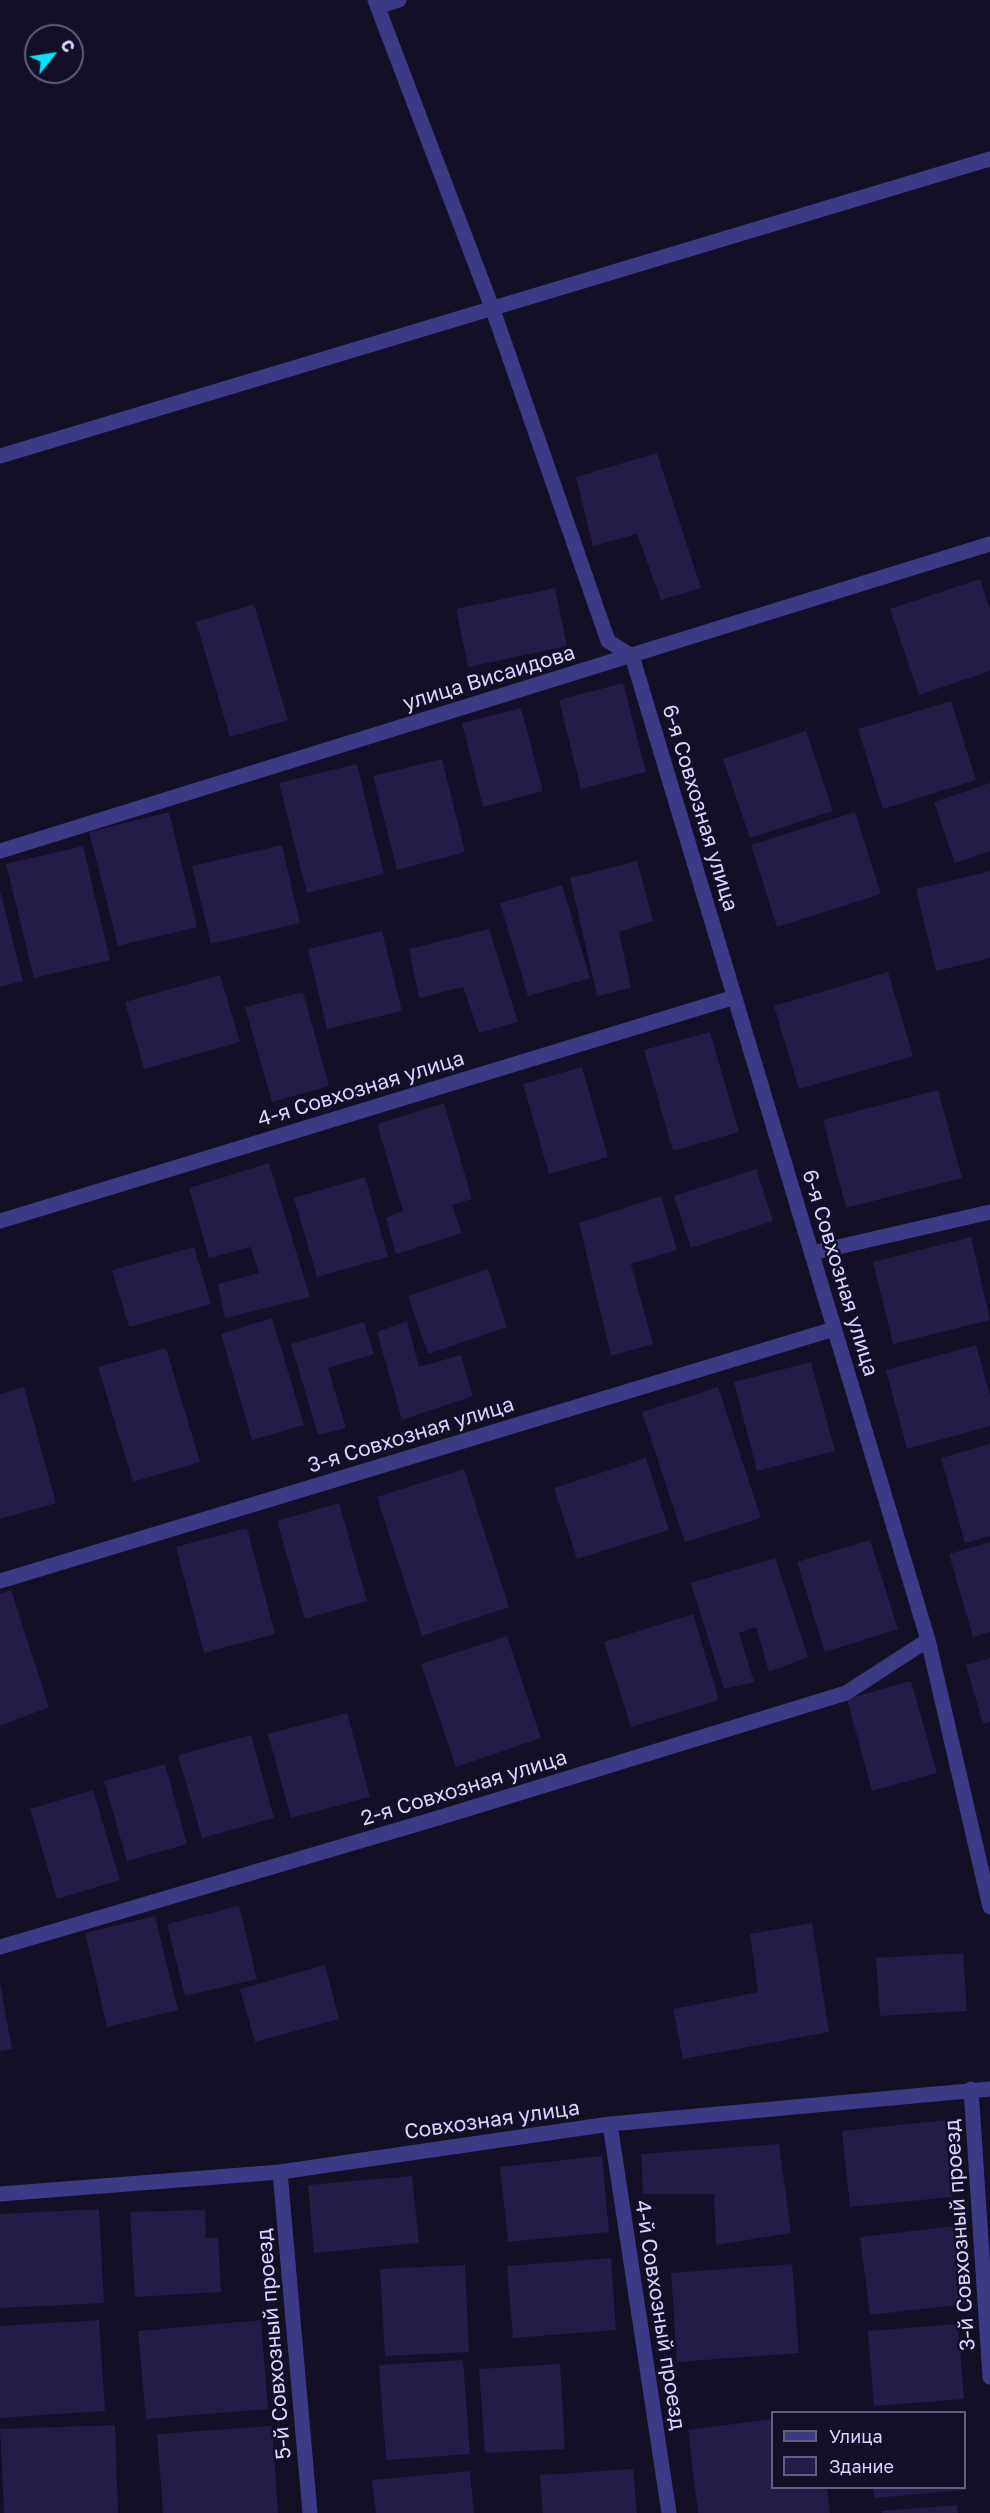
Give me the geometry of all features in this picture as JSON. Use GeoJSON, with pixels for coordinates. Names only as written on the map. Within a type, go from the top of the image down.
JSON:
{"type":"FeatureCollection","features":[{"type":"Feature","properties":{"kind":"street"},"geometry":{"type":"LineString","coordinates":[[399,0],[376,4],[493,310],[608,641],[632,656]]}},
{"type":"Feature","properties":{"kind":"street"},"geometry":{"type":"LineString","coordinates":[[0,456],[493,310],[990,159]]}},
{"type":"Feature","properties":{"kind":"street","name":"улица Висаидова"},"geometry":{"type":"LineString","coordinates":[[0,851],[990,544]]}},
{"type":"Feature","properties":{"kind":"street","name":"6-я Совхозная улица"},"geometry":{"type":"LineString","coordinates":[[632,656],[928,1640],[990,1907]]}},
{"type":"Feature","properties":{"kind":"street","name":"4-я Совхозная улица"},"geometry":{"type":"LineString","coordinates":[[0,1221],[735,997]]}},
{"type":"Feature","properties":{"kind":"street"},"geometry":{"type":"LineString","coordinates":[[812,1253],[990,1212]]}},
{"type":"Feature","properties":{"kind":"street","name":"3-я Совхозная улица"},"geometry":{"type":"LineString","coordinates":[[0,1581],[834,1329]]}},
{"type":"Feature","properties":{"kind":"street","name":"2-я Совхозная улица"},"geometry":{"type":"LineString","coordinates":[[0,1947],[438,1818],[846,1693],[928,1640]]}},
{"type":"Feature","properties":{"kind":"street","name":"3-й Совхозный проезд"},"geometry":{"type":"LineString","coordinates":[[971,2089],[990,2377]]}},
{"type":"Feature","properties":{"kind":"street","name":"Совхозная улица"},"geometry":{"type":"LineString","coordinates":[[0,2194],[280,2172],[610,2124],[990,2089]]}},
{"type":"Feature","properties":{"kind":"street","name":"4-й Совхозный проезд"},"geometry":{"type":"LineString","coordinates":[[610,2124],[669,2513]]}},
{"type":"Feature","properties":{"kind":"street","name":"5-й Совхозный проезд"},"geometry":{"type":"LineString","coordinates":[[280,2172],[310,2513]]}},
{"type":"Feature","properties":{"kind":"building"},"geometry":{"type":"Polygon","coordinates":[[[657,453],[701,588],[661,600],[637,534],[593,546],[576,477],[657,453]]]}},
{"type":"Feature","properties":{"kind":"building"},"geometry":{"type":"Polygon","coordinates":[[[980,579],[990,608],[990,671],[919,695],[890,609],[980,579]]]}},
{"type":"Feature","properties":{"kind":"building"},"geometry":{"type":"Polygon","coordinates":[[[555,588],[567,646],[468,667],[456,609],[555,588]]]}},
{"type":"Feature","properties":{"kind":"building"},"geometry":{"type":"Polygon","coordinates":[[[254,604],[288,720],[230,737],[196,622],[254,604]]]}},
{"type":"Feature","properties":{"kind":"building"},"geometry":{"type":"Polygon","coordinates":[[[623,683],[646,772],[581,789],[559,700],[623,683]]]}},
{"type":"Feature","properties":{"kind":"building"},"geometry":{"type":"Polygon","coordinates":[[[951,701],[976,780],[883,809],[858,729],[951,701]]]}},
{"type":"Feature","properties":{"kind":"building"},"geometry":{"type":"Polygon","coordinates":[[[521,708],[543,791],[483,807],[462,723],[521,708]]]}},
{"type":"Feature","properties":{"kind":"building"},"geometry":{"type":"Polygon","coordinates":[[[806,731],[833,811],[750,838],[723,759],[806,731]]]}},
{"type":"Feature","properties":{"kind":"building"},"geometry":{"type":"Polygon","coordinates":[[[442,759],[465,852],[397,870],[373,776],[442,759]]]}},
{"type":"Feature","properties":{"kind":"building"},"geometry":{"type":"Polygon","coordinates":[[[357,764],[384,874],[307,893],[279,783],[357,764]]]}},
{"type":"Feature","properties":{"kind":"building"},"geometry":{"type":"Polygon","coordinates":[[[990,783],[990,851],[955,863],[934,802],[990,783]]]}},
{"type":"Feature","properties":{"kind":"building"},"geometry":{"type":"Polygon","coordinates":[[[169,812],[197,927],[118,946],[89,832],[169,812]]]}},
{"type":"Feature","properties":{"kind":"building"},"geometry":{"type":"Polygon","coordinates":[[[855,812],[881,894],[777,927],[751,845],[855,812]]]}},
{"type":"Feature","properties":{"kind":"building"},"geometry":{"type":"Polygon","coordinates":[[[282,845],[300,923],[211,944],[192,866],[282,845]]]}},
{"type":"Feature","properties":{"kind":"building"},"geometry":{"type":"Polygon","coordinates":[[[83,846],[110,960],[34,978],[6,864],[83,846]]]}},
{"type":"Feature","properties":{"kind":"building"},"geometry":{"type":"Polygon","coordinates":[[[637,861],[653,921],[619,932],[631,988],[597,996],[570,878],[637,861]]]}},
{"type":"Feature","properties":{"kind":"building"},"geometry":{"type":"Polygon","coordinates":[[[990,871],[990,958],[936,971],[916,889],[990,871]]]}},
{"type":"Feature","properties":{"kind":"building"},"geometry":{"type":"Polygon","coordinates":[[[562,885],[590,978],[528,996],[500,903],[562,885]]]}},
{"type":"Feature","properties":{"kind":"building"},"geometry":{"type":"Polygon","coordinates":[[[0,891],[23,981],[0,987],[0,891]]]}},
{"type":"Feature","properties":{"kind":"building"},"geometry":{"type":"Polygon","coordinates":[[[489,929],[518,1022],[479,1033],[463,987],[419,998],[409,949],[489,929]]]}},
{"type":"Feature","properties":{"kind":"building"},"geometry":{"type":"Polygon","coordinates":[[[382,931],[402,1011],[327,1029],[308,949],[382,931]]]}},
{"type":"Feature","properties":{"kind":"building"},"geometry":{"type":"Polygon","coordinates":[[[888,972],[913,1056],[799,1089],[774,1006],[888,972]]]}},
{"type":"Feature","properties":{"kind":"building"},"geometry":{"type":"Polygon","coordinates":[[[220,975],[240,1042],[144,1069],[125,1002],[220,975]]]}},
{"type":"Feature","properties":{"kind":"building"},"geometry":{"type":"Polygon","coordinates":[[[303,992],[329,1086],[272,1102],[245,1007],[303,992]]]}},
{"type":"Feature","properties":{"kind":"building"},"geometry":{"type":"Polygon","coordinates":[[[710,1032],[739,1132],[673,1151],[644,1050],[710,1032]]]}},
{"type":"Feature","properties":{"kind":"building"},"geometry":{"type":"Polygon","coordinates":[[[582,1067],[608,1157],[549,1174],[523,1084],[582,1067]]]}},
{"type":"Feature","properties":{"kind":"building"},"geometry":{"type":"Polygon","coordinates":[[[938,1090],[962,1178],[846,1208],[823,1120],[938,1090]]]}},
{"type":"Feature","properties":{"kind":"building"},"geometry":{"type":"Polygon","coordinates":[[[444,1103],[472,1199],[452,1205],[462,1233],[396,1254],[386,1218],[403,1211],[377,1124],[444,1103]]]}},
{"type":"Feature","properties":{"kind":"building"},"geometry":{"type":"Polygon","coordinates":[[[269,1163],[310,1297],[225,1318],[218,1284],[259,1273],[251,1247],[209,1258],[189,1188],[269,1163]]]}},
{"type":"Feature","properties":{"kind":"building"},"geometry":{"type":"Polygon","coordinates":[[[756,1169],[773,1221],[691,1248],[674,1196],[756,1169]]]}},
{"type":"Feature","properties":{"kind":"building"},"geometry":{"type":"Polygon","coordinates":[[[365,1177],[388,1257],[317,1277],[294,1198],[365,1177]]]}},
{"type":"Feature","properties":{"kind":"building"},"geometry":{"type":"Polygon","coordinates":[[[661,1196],[677,1250],[631,1264],[653,1344],[611,1356],[579,1223],[661,1196]]]}},
{"type":"Feature","properties":{"kind":"building"},"geometry":{"type":"Polygon","coordinates":[[[971,1237],[990,1320],[893,1344],[873,1262],[971,1237]]]}},
{"type":"Feature","properties":{"kind":"building"},"geometry":{"type":"Polygon","coordinates":[[[194,1247],[211,1304],[129,1327],[112,1270],[194,1247]]]}},
{"type":"Feature","properties":{"kind":"building"},"geometry":{"type":"Polygon","coordinates":[[[488,1269],[507,1327],[428,1354],[408,1296],[488,1269]]]}},
{"type":"Feature","properties":{"kind":"building"},"geometry":{"type":"Polygon","coordinates":[[[272,1318],[304,1425],[252,1440],[221,1334],[272,1318]]]}},
{"type":"Feature","properties":{"kind":"building"},"geometry":{"type":"Polygon","coordinates":[[[407,1321],[419,1367],[461,1355],[473,1396],[402,1420],[377,1332],[407,1321]]]}},
{"type":"Feature","properties":{"kind":"building"},"geometry":{"type":"Polygon","coordinates":[[[364,1322],[374,1354],[328,1368],[346,1428],[318,1435],[291,1344],[364,1322]]]}},
{"type":"Feature","properties":{"kind":"building"},"geometry":{"type":"Polygon","coordinates":[[[976,1345],[990,1395],[990,1426],[907,1449],[886,1370],[976,1345]]]}},
{"type":"Feature","properties":{"kind":"building"},"geometry":{"type":"Polygon","coordinates":[[[166,1348],[200,1462],[133,1482],[98,1367],[166,1348]]]}},
{"type":"Feature","properties":{"kind":"building"},"geometry":{"type":"Polygon","coordinates":[[[811,1362],[835,1451],[757,1471],[734,1382],[811,1362]]]}},
{"type":"Feature","properties":{"kind":"building"},"geometry":{"type":"Polygon","coordinates":[[[24,1387],[56,1503],[0,1519],[0,1394],[24,1387]]]}},
{"type":"Feature","properties":{"kind":"building"},"geometry":{"type":"Polygon","coordinates":[[[718,1387],[761,1518],[685,1542],[642,1412],[718,1387]]]}},
{"type":"Feature","properties":{"kind":"building"},"geometry":{"type":"Polygon","coordinates":[[[990,1444],[990,1536],[965,1543],[941,1458],[990,1444]]]}},
{"type":"Feature","properties":{"kind":"building"},"geometry":{"type":"Polygon","coordinates":[[[646,1458],[669,1530],[577,1559],[554,1488],[646,1458]]]}},
{"type":"Feature","properties":{"kind":"building"},"geometry":{"type":"Polygon","coordinates":[[[464,1469],[509,1607],[422,1636],[377,1497],[464,1469]]]}},
{"type":"Feature","properties":{"kind":"building"},"geometry":{"type":"Polygon","coordinates":[[[339,1503],[367,1601],[305,1619],[277,1521],[339,1503]]]}},
{"type":"Feature","properties":{"kind":"building"},"geometry":{"type":"Polygon","coordinates":[[[247,1528],[275,1634],[204,1653],[176,1547],[247,1528]]]}},
{"type":"Feature","properties":{"kind":"building"},"geometry":{"type":"Polygon","coordinates":[[[870,1540],[898,1629],[825,1652],[797,1562],[870,1540]]]}},
{"type":"Feature","properties":{"kind":"building"},"geometry":{"type":"Polygon","coordinates":[[[990,1542],[990,1632],[973,1637],[949,1554],[990,1542]]]}},
{"type":"Feature","properties":{"kind":"building"},"geometry":{"type":"Polygon","coordinates":[[[775,1558],[808,1657],[769,1672],[756,1627],[739,1633],[754,1682],[724,1689],[691,1583],[775,1558]]]}},
{"type":"Feature","properties":{"kind":"building"},"geometry":{"type":"Polygon","coordinates":[[[11,1590],[49,1707],[0,1726],[0,1594],[11,1590]]]}},
{"type":"Feature","properties":{"kind":"building"},"geometry":{"type":"Polygon","coordinates":[[[693,1614],[719,1700],[631,1727],[604,1642],[693,1614]]]}},
{"type":"Feature","properties":{"kind":"building"},"geometry":{"type":"Polygon","coordinates":[[[507,1636],[541,1738],[456,1767],[421,1664],[507,1636]]]}},
{"type":"Feature","properties":{"kind":"building"},"geometry":{"type":"Polygon","coordinates":[[[990,1658],[990,1722],[983,1724],[966,1665],[990,1658]]]}},
{"type":"Feature","properties":{"kind":"building"},"geometry":{"type":"Polygon","coordinates":[[[911,1681],[937,1773],[872,1791],[847,1699],[911,1681]]]}},
{"type":"Feature","properties":{"kind":"building"},"geometry":{"type":"Polygon","coordinates":[[[347,1713],[370,1797],[291,1818],[268,1734],[347,1713]]]}},
{"type":"Feature","properties":{"kind":"building"},"geometry":{"type":"Polygon","coordinates":[[[251,1735],[274,1818],[202,1838],[178,1755],[251,1735]]]}},
{"type":"Feature","properties":{"kind":"building"},"geometry":{"type":"Polygon","coordinates":[[[165,1764],[187,1844],[127,1861],[104,1781],[165,1764]]]}},
{"type":"Feature","properties":{"kind":"building"},"geometry":{"type":"Polygon","coordinates":[[[93,1790],[120,1880],[57,1899],[30,1809],[93,1790]]]}},
{"type":"Feature","properties":{"kind":"building"},"geometry":{"type":"Polygon","coordinates":[[[239,1906],[257,1979],[185,1996],[167,1924],[239,1906]]]}},
{"type":"Feature","properties":{"kind":"building"},"geometry":{"type":"Polygon","coordinates":[[[155,1916],[178,2010],[107,2027],[85,1933],[155,1916]]]}},
{"type":"Feature","properties":{"kind":"building"},"geometry":{"type":"Polygon","coordinates":[[[812,1923],[829,2032],[683,2059],[673,2009],[758,1992],[750,1934],[812,1923]]]}},
{"type":"Feature","properties":{"kind":"building"},"geometry":{"type":"Polygon","coordinates":[[[963,1953],[967,2011],[880,2016],[876,1958],[963,1953]]]}},
{"type":"Feature","properties":{"kind":"building"},"geometry":{"type":"Polygon","coordinates":[[[325,1965],[339,2019],[255,2042],[240,1989],[325,1965]]]}},
{"type":"Feature","properties":{"kind":"building"},"geometry":{"type":"Polygon","coordinates":[[[0,1983],[12,2049],[0,2051],[0,1983]]]}},
{"type":"Feature","properties":{"kind":"building"},"geometry":{"type":"Polygon","coordinates":[[[945,2120],[952,2197],[850,2207],[842,2131],[945,2120]]]}},
{"type":"Feature","properties":{"kind":"building"},"geometry":{"type":"Polygon","coordinates":[[[779,2144],[791,2233],[716,2245],[714,2194],[643,2194],[641,2154],[779,2144]]]}},
{"type":"Feature","properties":{"kind":"building"},"geometry":{"type":"Polygon","coordinates":[[[602,2156],[609,2232],[508,2242],[500,2167],[602,2156]]]}},
{"type":"Feature","properties":{"kind":"building"},"geometry":{"type":"Polygon","coordinates":[[[412,2176],[419,2243],[314,2253],[308,2185],[412,2176]]]}},
{"type":"Feature","properties":{"kind":"building"},"geometry":{"type":"Polygon","coordinates":[[[99,2209],[104,2303],[0,2308],[0,2214],[99,2209]]]}},
{"type":"Feature","properties":{"kind":"building"},"geometry":{"type":"Polygon","coordinates":[[[205,2210],[206,2238],[218,2238],[221,2292],[135,2297],[130,2212],[205,2210]]]}},
{"type":"Feature","properties":{"kind":"building"},"geometry":{"type":"Polygon","coordinates":[[[956,2226],[966,2304],[870,2315],[860,2237],[956,2226]]]}},
{"type":"Feature","properties":{"kind":"building"},"geometry":{"type":"Polygon","coordinates":[[[611,2258],[616,2330],[513,2338],[507,2266],[611,2258]]]}},
{"type":"Feature","properties":{"kind":"building"},"geometry":{"type":"Polygon","coordinates":[[[792,2264],[799,2353],[677,2362],[671,2273],[792,2264]]]}},
{"type":"Feature","properties":{"kind":"building"},"geometry":{"type":"Polygon","coordinates":[[[465,2265],[469,2352],[385,2356],[380,2269],[465,2265]]]}},
{"type":"Feature","properties":{"kind":"building"},"geometry":{"type":"Polygon","coordinates":[[[99,2320],[105,2411],[0,2418],[0,2326],[99,2320]]]}},
{"type":"Feature","properties":{"kind":"building"},"geometry":{"type":"Polygon","coordinates":[[[261,2320],[268,2409],[146,2419],[138,2331],[261,2320]]]}},
{"type":"Feature","properties":{"kind":"building"},"geometry":{"type":"Polygon","coordinates":[[[958,2324],[964,2399],[874,2406],[868,2331],[958,2324]]]}},
{"type":"Feature","properties":{"kind":"building"},"geometry":{"type":"Polygon","coordinates":[[[463,2360],[470,2454],[386,2460],[379,2365],[463,2360]]]}},
{"type":"Feature","properties":{"kind":"building"},"geometry":{"type":"Polygon","coordinates":[[[560,2364],[565,2449],[485,2453],[479,2369],[560,2364]]]}},
{"type":"Feature","properties":{"kind":"building"},"geometry":{"type":"Polygon","coordinates":[[[771,2419],[771,2489],[827,2489],[830,2513],[698,2513],[688,2430],[771,2419]]]}},
{"type":"Feature","properties":{"kind":"building"},"geometry":{"type":"Polygon","coordinates":[[[115,2425],[118,2513],[4,2513],[0,2429],[115,2425]]]}},
{"type":"Feature","properties":{"kind":"building"},"geometry":{"type":"Polygon","coordinates":[[[272,2426],[278,2513],[163,2513],[157,2434],[272,2426]]]}},
{"type":"Feature","properties":{"kind":"building"},"geometry":{"type":"Polygon","coordinates":[[[633,2469],[637,2513],[543,2513],[540,2475],[633,2469]]]}},
{"type":"Feature","properties":{"kind":"building"},"geometry":{"type":"Polygon","coordinates":[[[470,2471],[474,2513],[376,2513],[372,2480],[470,2471]]]}},
{"type":"Feature","properties":{"kind":"building"},"geometry":{"type":"Polygon","coordinates":[[[873,2489],[965,2489],[965,2490],[874,2498],[873,2489]]]}},
{"type":"Feature","properties":{"kind":"building"},"geometry":{"type":"Polygon","coordinates":[[[957,2505],[958,2513],[882,2513],[882,2511],[957,2505]]]}}]}
